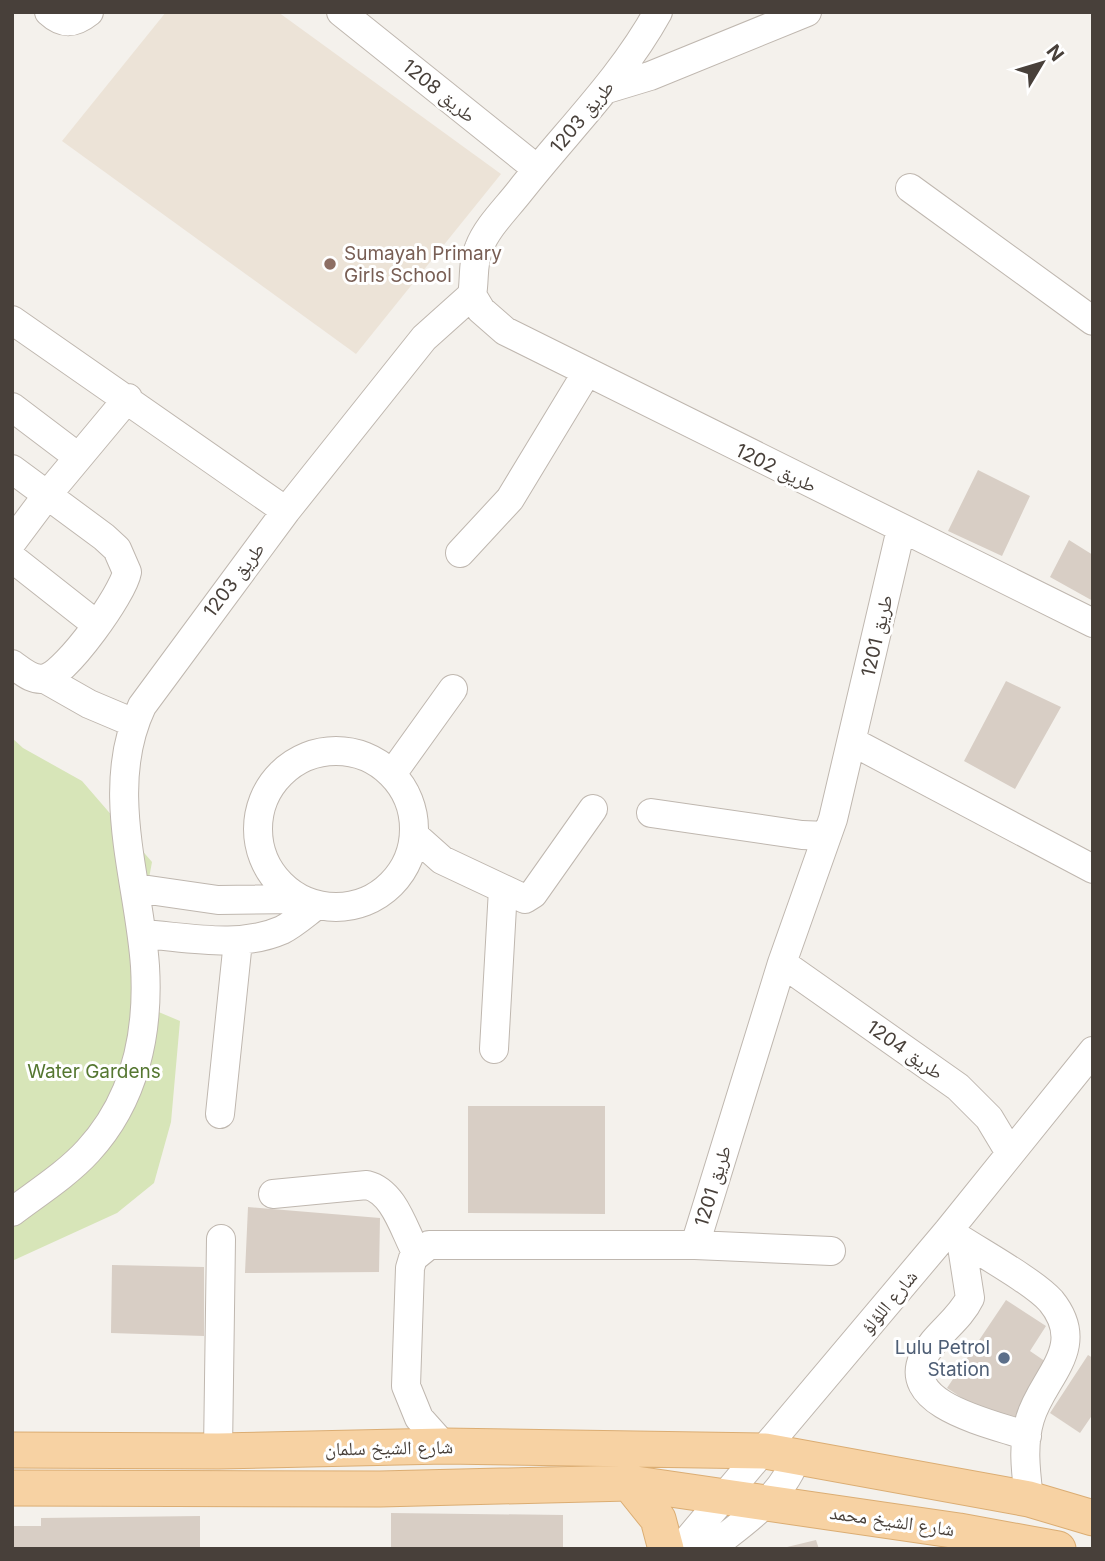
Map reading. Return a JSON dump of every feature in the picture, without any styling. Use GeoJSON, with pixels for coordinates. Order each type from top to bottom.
{"type":"FeatureCollection","features":[{"type":"Feature","properties":{"kind":"main road","name":"شارع الشيخ سلمان"},"geometry":{"type":"LineString","coordinates":[[12,1450],[218,1451],[444,1446],[781,1453]]}},
{"type":"Feature","properties":{"kind":"main road"},"geometry":{"type":"LineString","coordinates":[[781,1453],[1029,1499],[1093,1518]]}},
{"type":"Feature","properties":{"kind":"main road","name":"شارع الشيخ سلمان"},"geometry":{"type":"LineString","coordinates":[[12,1488],[380,1489],[629,1483],[726,1497]]}},
{"type":"Feature","properties":{"kind":"main road"},"geometry":{"type":"LineString","coordinates":[[629,1483],[658,1519],[666,1549]]}},
{"type":"Feature","properties":{"kind":"main road","name":"شارع الشيخ محمد"},"geometry":{"type":"LineString","coordinates":[[726,1497],[959,1531],[1058,1549]]}},
{"type":"Feature","properties":{"kind":"street"},"geometry":{"type":"LineString","coordinates":[[49,12],[58,21],[74,22],[89,12]]}},
{"type":"Feature","properties":{"kind":"street","name":"طريق 1208"},"geometry":{"type":"LineString","coordinates":[[341,12],[537,169]]}},
{"type":"Feature","properties":{"kind":"street","name":"طريق 1203"},"geometry":{"type":"LineString","coordinates":[[12,1212],[86,1153],[107,1129],[121,1104],[137,1060],[145,1023],[146,994],[142,934],[123,788],[124,764],[134,723],[152,690],[286,511],[424,338],[472,296],[479,248],[537,169],[607,89],[639,47],[658,12]]}},
{"type":"Feature","properties":{"kind":"street"},"geometry":{"type":"LineString","coordinates":[[607,89],[650,76],[807,12]]}},
{"type":"Feature","properties":{"kind":"street"},"geometry":{"type":"LineString","coordinates":[[910,188],[1093,321]]}},
{"type":"Feature","properties":{"kind":"street","name":"طريق 1202"},"geometry":{"type":"LineString","coordinates":[[472,296],[481,310],[505,331],[1093,623]]}},
{"type":"Feature","properties":{"kind":"street"},"geometry":{"type":"LineString","coordinates":[[12,320],[128,398],[286,511]]}},
{"type":"Feature","properties":{"kind":"street"},"geometry":{"type":"LineString","coordinates":[[460,553],[510,499],[587,372]]}},
{"type":"Feature","properties":{"kind":"street"},"geometry":{"type":"LineString","coordinates":[[12,542],[128,398]]}},
{"type":"Feature","properties":{"kind":"street"},"geometry":{"type":"LineString","coordinates":[[12,407],[78,457]]}},
{"type":"Feature","properties":{"kind":"street"},"geometry":{"type":"LineString","coordinates":[[12,468],[104,537],[123,560],[127,572],[125,585],[97,625],[61,668],[45,679]]}},
{"type":"Feature","properties":{"kind":"street","name":"طريق 1201"},"geometry":{"type":"LineString","coordinates":[[416,1254],[429,1245],[439,1244],[695,1245],[782,963],[827,836],[853,742],[901,529]]}},
{"type":"Feature","properties":{"kind":"street"},"geometry":{"type":"LineString","coordinates":[[12,558],[97,625]]}},
{"type":"Feature","properties":{"kind":"street"},"geometry":{"type":"LineString","coordinates":[[12,664],[34,678],[45,679],[89,704],[134,723]]}},
{"type":"Feature","properties":{"kind":"street"},"geometry":{"type":"LineString","coordinates":[[392,774],[453,689]]}},
{"type":"Feature","properties":{"kind":"street"},"geometry":{"type":"LineString","coordinates":[[853,742],[1093,869]]}},
{"type":"Feature","properties":{"kind":"street"},"geometry":{"type":"LineString","coordinates":[[135,888],[218,900],[308,902],[337,908],[356,905],[390,887],[402,872],[414,835],[410,803],[392,774],[359,754],[340,750],[302,757],[286,768],[273,782],[258,817],[260,846],[271,873],[308,902]]}},
{"type":"Feature","properties":{"kind":"street"},"geometry":{"type":"LineString","coordinates":[[414,835],[442,860],[520,898],[529,898],[593,809]]}},
{"type":"Feature","properties":{"kind":"street"},"geometry":{"type":"LineString","coordinates":[[651,813],[802,835],[827,836]]}},
{"type":"Feature","properties":{"kind":"street"},"geometry":{"type":"LineString","coordinates":[[494,1049],[503,889]]}},
{"type":"Feature","properties":{"kind":"street"},"geometry":{"type":"LineString","coordinates":[[142,934],[238,941],[284,929],[308,902]]}},
{"type":"Feature","properties":{"kind":"street"},"geometry":{"type":"LineString","coordinates":[[219,1114],[238,941]]}},
{"type":"Feature","properties":{"kind":"street","name":"طريق 1204"},"geometry":{"type":"LineString","coordinates":[[782,963],[958,1087],[989,1118],[1010,1153]]}},
{"type":"Feature","properties":{"kind":"street","name":"شارع اللؤلؤ"},"geometry":{"type":"LineString","coordinates":[[680,1549],[726,1497],[781,1453],[955,1235],[1010,1153],[1093,1051]]}},
{"type":"Feature","properties":{"kind":"street"},"geometry":{"type":"LineString","coordinates":[[274,1194],[367,1185],[377,1187],[387,1195],[416,1254],[409,1277],[406,1386],[419,1418],[444,1446]]}},
{"type":"Feature","properties":{"kind":"street"},"geometry":{"type":"LineString","coordinates":[[955,1235],[1034,1288],[1049,1300],[1060,1315],[1065,1334],[1064,1354],[1030,1417],[1025,1461],[1029,1499]]}},
{"type":"Feature","properties":{"kind":"street"},"geometry":{"type":"LineString","coordinates":[[955,1235],[970,1298],[965,1308],[923,1357],[918,1374],[921,1387],[936,1402],[1027,1436]]}},
{"type":"Feature","properties":{"kind":"street"},"geometry":{"type":"LineString","coordinates":[[218,1451],[221,1239]]}},
{"type":"Feature","properties":{"kind":"street"},"geometry":{"type":"LineString","coordinates":[[695,1245],[831,1251]]}},
{"type":"Feature","properties":{"kind":"street","name":"شارع اللؤلؤ"},"geometry":{"type":"LineString","coordinates":[[710,1549],[765,1503],[787,1479],[781,1453]]}},
{"type":"Feature","properties":{"kind":"shaded area","name":"Sumayah Primary Girls School"},"geometry":{"type":"Polygon","coordinates":[[[166,12],[278,12],[501,174],[356,354],[62,141],[166,12]]]}},
{"type":"Feature","properties":{"kind":"green space","name":"Water Gardens"},"geometry":{"type":"Polygon","coordinates":[[[12,738],[23,748],[82,781],[152,862],[142,916],[142,1005],[180,1021],[171,1122],[154,1183],[117,1213],[12,1261],[12,738]]]}},
{"type":"Feature","properties":{"kind":"building"},"geometry":{"type":"Polygon","coordinates":[[[978,470],[1030,496],[1002,556],[948,531],[978,470]]]}},
{"type":"Feature","properties":{"kind":"building"},"geometry":{"type":"Polygon","coordinates":[[[1069,540],[1093,555],[1093,601],[1050,577],[1069,540]]]}},
{"type":"Feature","properties":{"kind":"building"},"geometry":{"type":"Polygon","coordinates":[[[1006,681],[1061,707],[1015,789],[964,761],[1006,681]]]}},
{"type":"Feature","properties":{"kind":"building"},"geometry":{"type":"Polygon","coordinates":[[[468,1106],[605,1106],[605,1214],[468,1213],[468,1106]]]}},
{"type":"Feature","properties":{"kind":"building"},"geometry":{"type":"Polygon","coordinates":[[[248,1207],[380,1218],[379,1272],[245,1273],[248,1207]]]}},
{"type":"Feature","properties":{"kind":"building"},"geometry":{"type":"Polygon","coordinates":[[[112,1265],[204,1267],[204,1336],[111,1333],[112,1265]]]}},
{"type":"Feature","properties":{"kind":"building","name":"Lulu Petrol Station"},"geometry":{"type":"Polygon","coordinates":[[[1006,1300],[1046,1326],[1030,1351],[1052,1366],[1010,1430],[947,1388],[1006,1300]]]}},
{"type":"Feature","properties":{"kind":"building"},"geometry":{"type":"Polygon","coordinates":[[[1088,1355],[1093,1358],[1093,1414],[1080,1433],[1050,1413],[1088,1355]]]}},
{"type":"Feature","properties":{"kind":"building"},"geometry":{"type":"Polygon","coordinates":[[[391,1513],[563,1515],[563,1549],[391,1549],[391,1513]]]}},
{"type":"Feature","properties":{"kind":"building"},"geometry":{"type":"Polygon","coordinates":[[[200,1516],[200,1549],[12,1549],[12,1526],[41,1526],[41,1518],[200,1516]]]}},
{"type":"Feature","properties":{"kind":"building"},"geometry":{"type":"Polygon","coordinates":[[[816,1540],[819,1549],[783,1549],[783,1548],[816,1540]]]}},
{"type":"Feature","properties":{"kind":"place","name":"Sumayah Primary Girls School"},"geometry":{"type":"Point","coordinates":[330,264]}},
{"type":"Feature","properties":{"kind":"place","name":"Lulu Petrol Station"},"geometry":{"type":"Point","coordinates":[1004,1358]}}]}
